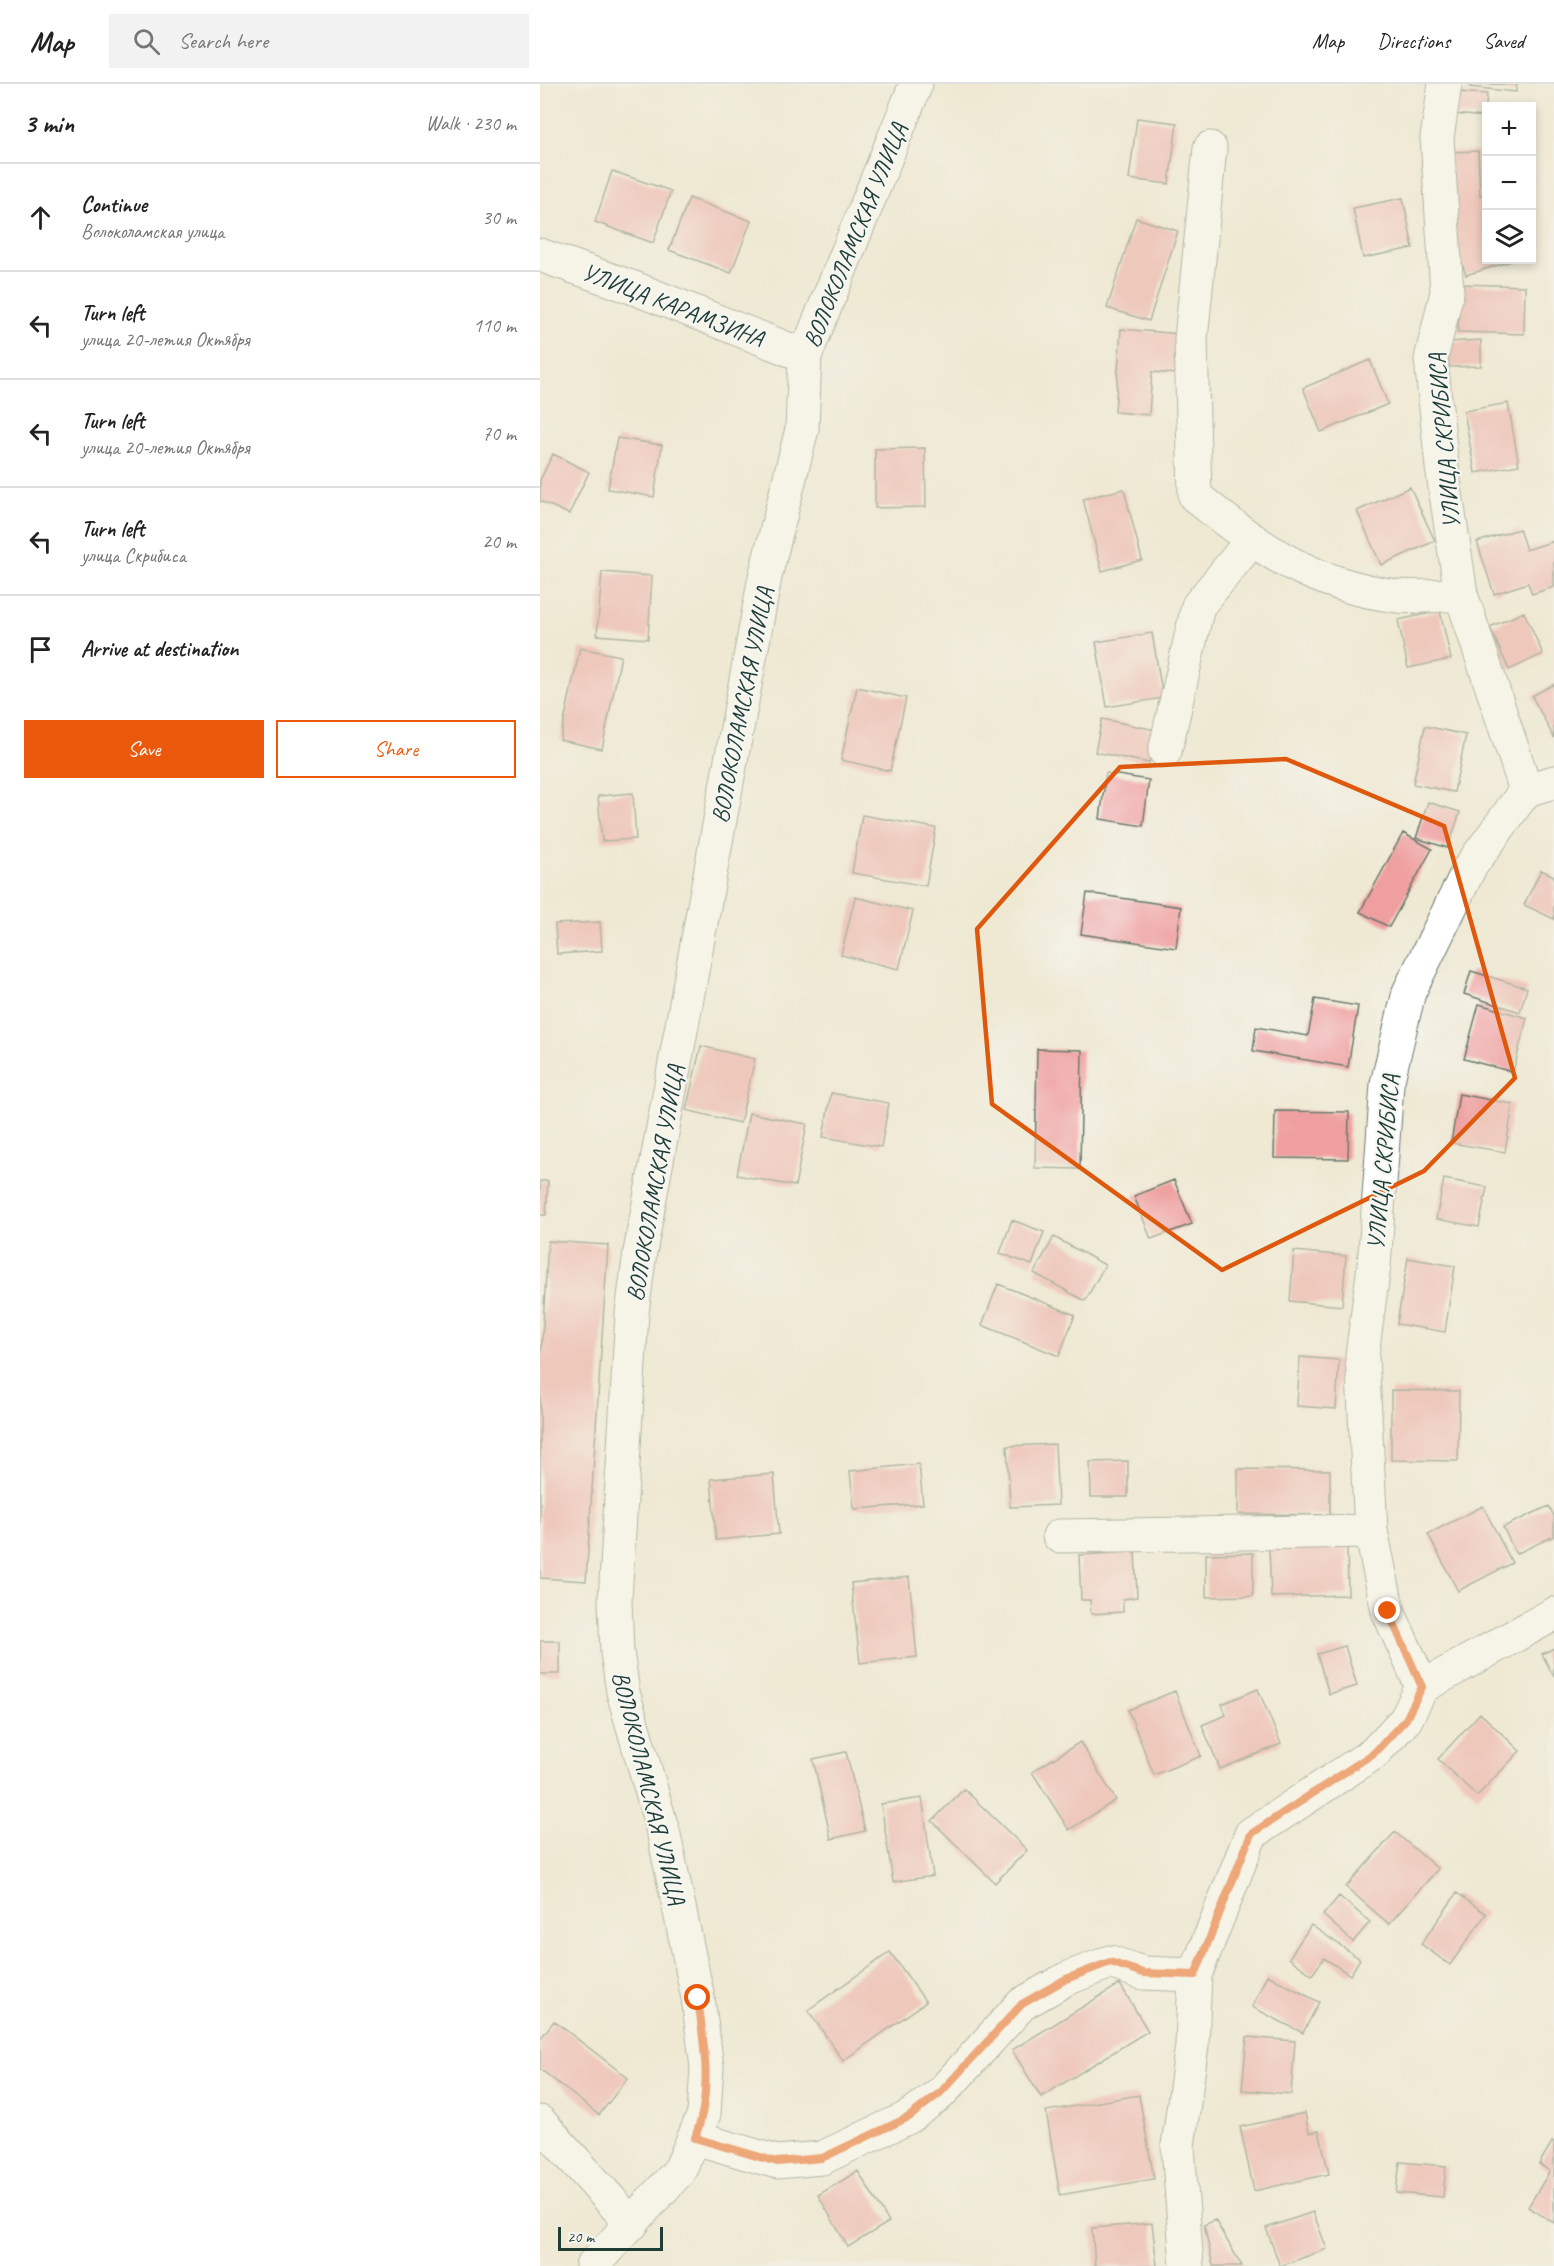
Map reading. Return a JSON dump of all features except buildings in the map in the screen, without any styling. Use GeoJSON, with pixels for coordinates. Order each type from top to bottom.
{"type":"FeatureCollection","features":[{"type":"Feature","properties":{"kind":"street","name":"ВОЛОКОЛАМСКАЯ УЛИЦА"},"geometry":{"type":"LineString","coordinates":[[592,2266],[680,2170],[704,2114],[707,2067],[698,1998],[663,1835],[623,1692],[617,1652],[615,1600],[632,1313],[640,1252],[765,578],[802,429],[805,356],[916,84]]}},
{"type":"Feature","properties":{"kind":"street","name":"УЛИЦА СКРИБИСА"},"geometry":{"type":"LineString","coordinates":[[1422,1687],[1388,1611],[1371,1531],[1362,1355],[1374,1266],[1387,1084],[1410,992],[1470,867],[1540,786],[1461,594],[1442,467],[1431,359],[1447,292],[1437,138],[1445,84]]}},
{"type":"Feature","properties":{"kind":"street"},"geometry":{"type":"LineString","coordinates":[[1210,148],[1191,339],[1195,496],[1251,541],[1315,576],[1398,596],[1461,594]]}},
{"type":"Feature","properties":{"kind":"street","name":"УЛИЦА КАРАМЗИНА"},"geometry":{"type":"LineString","coordinates":[[540,255],[634,288],[805,356]]}},
{"type":"Feature","properties":{"kind":"street"},"geometry":{"type":"LineString","coordinates":[[1165,751],[1198,606],[1251,541]]}},
{"type":"Feature","properties":{"kind":"street"},"geometry":{"type":"LineString","coordinates":[[1059,1536],[1371,1531]]}},
{"type":"Feature","properties":{"kind":"street"},"geometry":{"type":"LineString","coordinates":[[1187,2266],[1178,2146],[1192,2045],[1195,1975],[1251,1834],[1374,1753],[1406,1719],[1422,1687],[1554,1614]]}},
{"type":"Feature","properties":{"kind":"street"},"geometry":{"type":"LineString","coordinates":[[695,2138],[777,2162],[822,2158],[909,2117],[941,2092],[1022,2004],[1066,1979],[1110,1962],[1143,1973],[1195,1975]]}},
{"type":"Feature","properties":{"kind":"street"},"geometry":{"type":"LineString","coordinates":[[540,2122],[632,2224]]}},
{"type":"Feature","properties":{"kind":"highlighted area"},"geometry":{"type":"Polygon","coordinates":[[[1286,759],[1444,826],[1515,1078],[1424,1171],[1222,1270],[992,1104],[977,929],[1120,767],[1286,759]]]}},
{"type":"Feature","properties":{"kind":"route"},"geometry":{"type":"LineString","coordinates":[[698,1998],[707,2067],[704,2114],[695,2138],[777,2162],[822,2158],[909,2117],[941,2092],[1022,2004],[1066,1979],[1110,1962],[1143,1973],[1195,1975],[1251,1834],[1374,1753],[1406,1719],[1422,1687],[1388,1611]]}}]}
